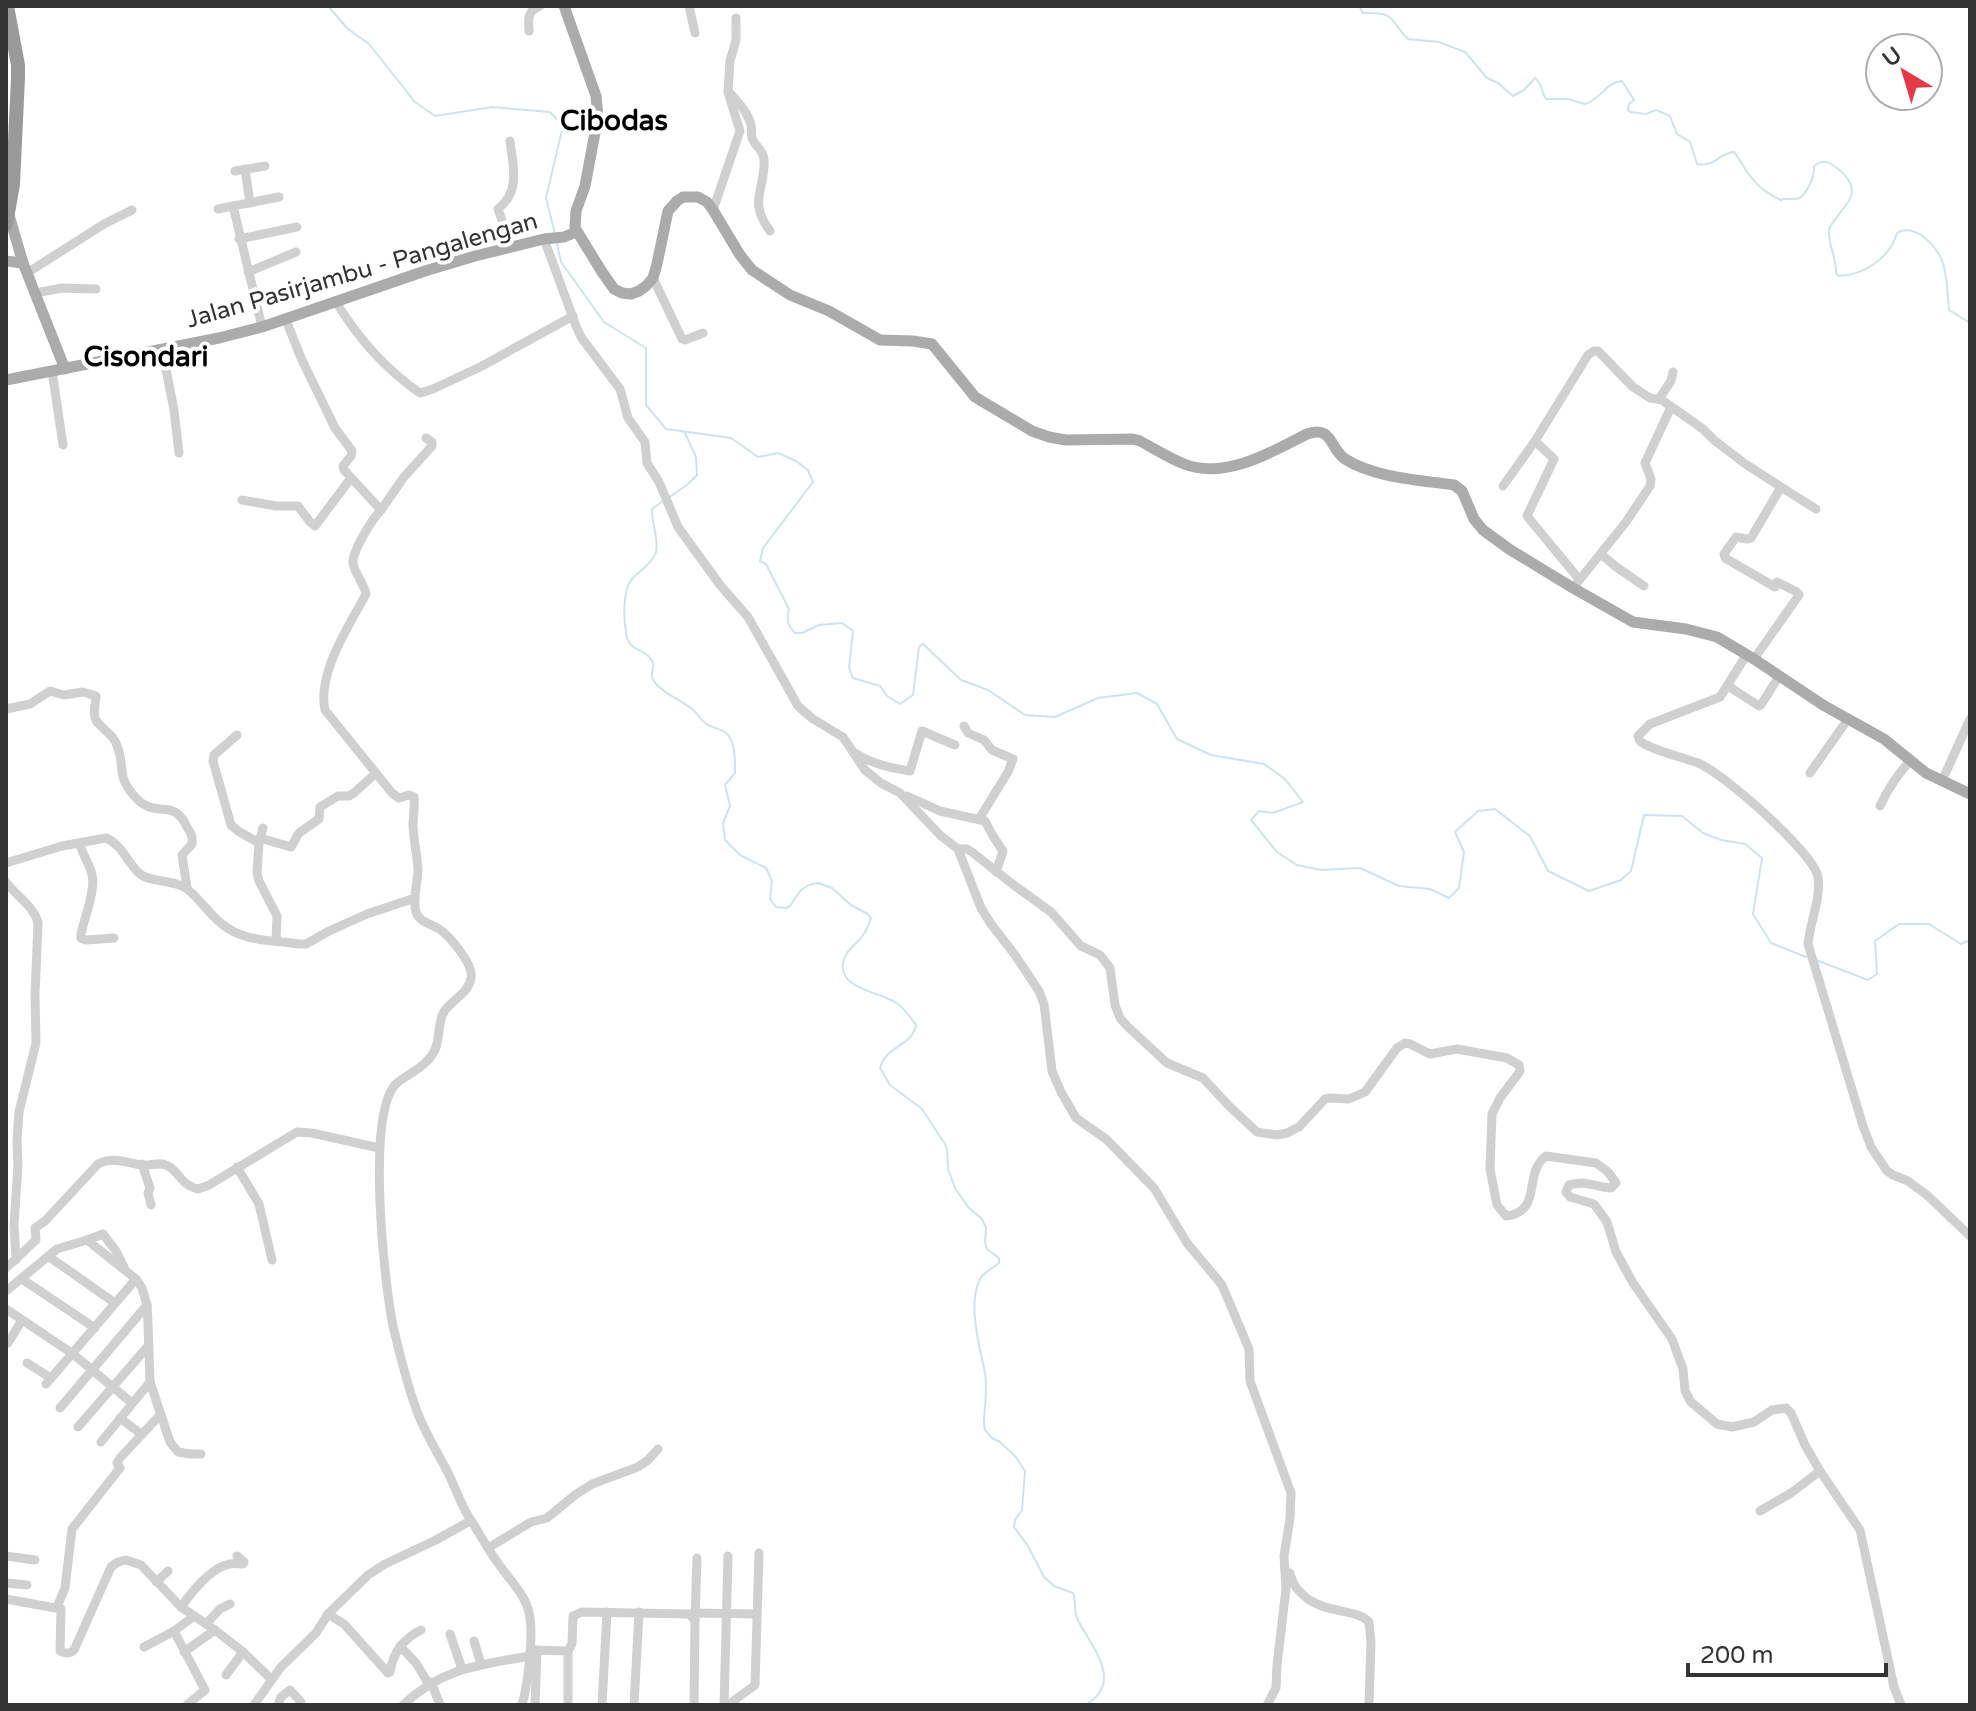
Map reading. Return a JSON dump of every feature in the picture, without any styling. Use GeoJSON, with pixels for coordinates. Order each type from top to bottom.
{"type":"FeatureCollection","features":[{"type":"Feature","properties":{"kind":"highway"},"geometry":{"type":"LineString","coordinates":[[7,6],[18,65],[7,220]]}},
{"type":"Feature","properties":{"kind":"main road","name":"Jalan Pasirjambu - Pangalengan"},"geometry":{"type":"LineString","coordinates":[[564,6],[596,96],[598,117],[585,186],[576,211],[576,232],[614,289],[631,294],[653,278]]}},
{"type":"Feature","properties":{"kind":"main road"},"geometry":{"type":"LineString","coordinates":[[653,278],[666,218],[672,206],[690,196],[698,197],[707,202],[740,255],[760,276],[790,295],[829,311],[880,340],[932,344],[975,397],[1032,431],[1066,440],[1133,439],[1184,464],[1204,468],[1245,463],[1307,434],[1319,432],[1330,438],[1345,459],[1366,468],[1392,476],[1454,485],[1465,496],[1474,519],[1483,530],[1509,549],[1576,584],[1633,622],[1710,634],[1750,656],[1823,705],[1884,739],[1926,773],[1970,794]]}},
{"type":"Feature","properties":{"kind":"main road"},"geometry":{"type":"LineString","coordinates":[[7,220],[65,369]]}},
{"type":"Feature","properties":{"kind":"main road","name":"Jalan Pasirjambu - Pangalengan"},"geometry":{"type":"LineString","coordinates":[[6,380],[262,327],[425,271],[576,232]]}},
{"type":"Feature","properties":{"kind":"main road"},"geometry":{"type":"LineString","coordinates":[[6,261],[25,268]]}},
{"type":"Feature","properties":{"kind":"street"},"geometry":{"type":"LineString","coordinates":[[529,31],[530,12],[540,6]]}},
{"type":"Feature","properties":{"kind":"street"},"geometry":{"type":"LineString","coordinates":[[689,6],[695,33]]}},
{"type":"Feature","properties":{"kind":"street"},"geometry":{"type":"LineString","coordinates":[[713,210],[740,131],[728,92],[736,18]]}},
{"type":"Feature","properties":{"kind":"street"},"geometry":{"type":"LineString","coordinates":[[728,92],[744,110],[753,140],[763,155],[758,201],[761,217],[770,231]]}},
{"type":"Feature","properties":{"kind":"street"},"geometry":{"type":"LineString","coordinates":[[509,248],[498,209],[509,199],[515,180],[510,141]]}},
{"type":"Feature","properties":{"kind":"street"},"geometry":{"type":"LineString","coordinates":[[250,203],[240,170],[265,166]]}},
{"type":"Feature","properties":{"kind":"street"},"geometry":{"type":"LineString","coordinates":[[218,209],[279,197]]}},
{"type":"Feature","properties":{"kind":"street"},"geometry":{"type":"LineString","coordinates":[[233,206],[262,327]]}},
{"type":"Feature","properties":{"kind":"street"},"geometry":{"type":"LineString","coordinates":[[25,268],[132,210]]}},
{"type":"Feature","properties":{"kind":"street"},"geometry":{"type":"LineString","coordinates":[[239,239],[297,227]]}},
{"type":"Feature","properties":{"kind":"street"},"geometry":{"type":"LineString","coordinates":[[546,239],[565,320],[610,373],[621,392],[630,422],[645,442],[647,463],[659,482],[678,527],[720,585],[748,617],[798,706],[843,737],[871,775],[900,793],[940,811],[979,819],[988,824],[1003,851],[996,872]]}},
{"type":"Feature","properties":{"kind":"street"},"geometry":{"type":"LineString","coordinates":[[248,272],[296,252]]}},
{"type":"Feature","properties":{"kind":"street"},"geometry":{"type":"LineString","coordinates":[[653,278],[682,339],[703,333]]}},
{"type":"Feature","properties":{"kind":"street"},"geometry":{"type":"LineString","coordinates":[[35,293],[62,288],[96,289]]}},
{"type":"Feature","properties":{"kind":"street"},"geometry":{"type":"LineString","coordinates":[[336,302],[348,323],[372,352],[420,393],[482,366],[565,320]]}},
{"type":"Feature","properties":{"kind":"street"},"geometry":{"type":"LineString","coordinates":[[286,320],[335,428],[352,451],[343,468],[381,510]]}},
{"type":"Feature","properties":{"kind":"street"},"geometry":{"type":"LineString","coordinates":[[162,349],[179,453]]}},
{"type":"Feature","properties":{"kind":"street"},"geometry":{"type":"LineString","coordinates":[[1503,486],[1588,355],[1598,351],[1633,387],[1650,398],[1659,399],[1703,429],[1744,463],[1816,509]]}},
{"type":"Feature","properties":{"kind":"street"},"geometry":{"type":"LineString","coordinates":[[52,371],[63,445]]}},
{"type":"Feature","properties":{"kind":"street"},"geometry":{"type":"LineString","coordinates":[[1659,399],[1673,372]]}},
{"type":"Feature","properties":{"kind":"street"},"geometry":{"type":"LineString","coordinates":[[1535,441],[1554,459],[1527,516],[1576,584],[1626,522],[1650,486],[1651,479],[1645,463],[1671,407]]}},
{"type":"Feature","properties":{"kind":"street"},"geometry":{"type":"LineString","coordinates":[[426,438],[432,446],[373,518],[355,554],[354,566],[366,594],[337,650],[325,681],[323,699],[325,710],[333,721],[396,797],[413,795],[418,870],[416,912],[454,943],[471,968],[471,978],[460,997],[442,1015],[436,1050],[416,1072],[392,1088],[379,1148],[380,1207],[388,1296],[408,1386],[418,1414],[470,1521],[528,1609],[535,1705]]}},
{"type":"Feature","properties":{"kind":"street"},"geometry":{"type":"LineString","coordinates":[[242,500],[298,506],[315,526],[351,478]]}},
{"type":"Feature","properties":{"kind":"street"},"geometry":{"type":"LineString","coordinates":[[1781,487],[1751,538],[1736,537],[1724,555],[1775,587],[1777,582],[1799,595],[1720,697],[1650,724],[1638,736],[1639,740],[1654,749],[1706,766],[1755,804],[1815,868],[1818,877],[1808,941],[1871,1147],[1887,1171],[1928,1196],[1970,1236]]}},
{"type":"Feature","properties":{"kind":"street"},"geometry":{"type":"LineString","coordinates":[[1601,554],[1644,586]]}},
{"type":"Feature","properties":{"kind":"street"},"geometry":{"type":"LineString","coordinates":[[1728,686],[1759,706],[1779,676]]}},
{"type":"Feature","properties":{"kind":"street"},"geometry":{"type":"LineString","coordinates":[[6,709],[30,704],[50,691],[64,695],[83,692],[96,696],[94,717],[115,741],[127,788],[147,808],[179,813],[193,838],[191,846],[182,855],[187,888]]}},
{"type":"Feature","properties":{"kind":"street"},"geometry":{"type":"LineString","coordinates":[[1810,773],[1848,719]]}},
{"type":"Feature","properties":{"kind":"street"},"geometry":{"type":"LineString","coordinates":[[1942,781],[1970,719]]}},
{"type":"Feature","properties":{"kind":"street"},"geometry":{"type":"LineString","coordinates":[[964,726],[968,733],[984,740],[992,750],[1013,759],[979,819]]}},
{"type":"Feature","properties":{"kind":"street"},"geometry":{"type":"LineString","coordinates":[[852,751],[869,762],[910,771],[922,731],[955,745]]}},
{"type":"Feature","properties":{"kind":"street"},"geometry":{"type":"LineString","coordinates":[[237,735],[214,755],[213,761],[231,825],[238,831],[291,847],[299,833],[319,819],[320,807],[338,796],[349,796],[376,773]]}},
{"type":"Feature","properties":{"kind":"street"},"geometry":{"type":"LineString","coordinates":[[1880,806],[1893,781],[1910,761]]}},
{"type":"Feature","properties":{"kind":"street"},"geometry":{"type":"LineString","coordinates":[[900,793],[941,836],[958,849],[981,908],[1039,991],[1044,1004],[1050,1063],[1061,1092],[1076,1118],[1106,1139],[1154,1188],[1187,1243],[1222,1285],[1249,1349],[1250,1381],[1291,1493],[1277,1684],[1267,1705]]}},
{"type":"Feature","properties":{"kind":"street"},"geometry":{"type":"LineString","coordinates":[[261,836],[257,873],[277,916],[276,940]]}},
{"type":"Feature","properties":{"kind":"street"},"geometry":{"type":"LineString","coordinates":[[6,863],[62,846],[106,838],[117,845],[139,874],[187,888],[225,927],[246,937],[306,944],[367,914],[415,898]]}},
{"type":"Feature","properties":{"kind":"street"},"geometry":{"type":"LineString","coordinates":[[80,844],[93,875],[81,938],[114,938]]}},
{"type":"Feature","properties":{"kind":"street"},"geometry":{"type":"LineString","coordinates":[[958,849],[972,852],[1051,912],[1076,941],[1100,955],[1112,972],[1117,1013],[1127,1026],[1167,1063],[1203,1078],[1257,1132],[1287,1133],[1299,1127],[1325,1099],[1357,1097],[1372,1085],[1397,1048],[1405,1043],[1430,1054],[1457,1049],[1507,1058],[1519,1065],[1520,1071],[1492,1114],[1490,1169],[1498,1207],[1506,1216],[1518,1214],[1527,1207],[1536,1168],[1542,1158],[1552,1156],[1596,1163],[1613,1178],[1616,1183],[1609,1188],[1578,1183],[1569,1185],[1566,1192],[1570,1197],[1596,1205],[1607,1222],[1613,1245],[1633,1283],[1672,1339],[1683,1369],[1687,1396],[1717,1424],[1732,1427],[1754,1422],[1772,1410],[1788,1409],[1820,1471],[1860,1530],[1894,1687],[1901,1705]]}},
{"type":"Feature","properties":{"kind":"street"},"geometry":{"type":"LineString","coordinates":[[6,882],[37,916],[38,923],[36,1043],[19,1112],[17,1141],[18,1176],[14,1212],[16,1260]]}},
{"type":"Feature","properties":{"kind":"street"},"geometry":{"type":"LineString","coordinates":[[6,1268],[36,1240],[35,1228],[98,1164],[109,1160],[167,1165],[183,1183],[198,1189],[301,1131],[379,1148]]}},
{"type":"Feature","properties":{"kind":"street"},"geometry":{"type":"LineString","coordinates":[[142,1164],[150,1188],[151,1205]]}},
{"type":"Feature","properties":{"kind":"street"},"geometry":{"type":"LineString","coordinates":[[237,1167],[259,1204],[272,1260]]}},
{"type":"Feature","properties":{"kind":"street"},"geometry":{"type":"LineString","coordinates":[[6,1291],[57,1249],[103,1234],[126,1271]]}},
{"type":"Feature","properties":{"kind":"street"},"geometry":{"type":"LineString","coordinates":[[87,1240],[136,1279],[142,1288],[147,1305],[150,1382],[160,1415],[178,1452],[201,1454]]}},
{"type":"Feature","properties":{"kind":"street"},"geometry":{"type":"LineString","coordinates":[[48,1256],[115,1303]]}},
{"type":"Feature","properties":{"kind":"street"},"geometry":{"type":"LineString","coordinates":[[22,1279],[95,1328]]}},
{"type":"Feature","properties":{"kind":"street"},"geometry":{"type":"LineString","coordinates":[[27,1363],[49,1381],[136,1279]]}},
{"type":"Feature","properties":{"kind":"street"},"geometry":{"type":"LineString","coordinates":[[60,1408],[147,1305]]}},
{"type":"Feature","properties":{"kind":"street"},"geometry":{"type":"LineString","coordinates":[[6,1309],[73,1354],[132,1403]]}},
{"type":"Feature","properties":{"kind":"street"},"geometry":{"type":"LineString","coordinates":[[8,1343],[22,1320]]}},
{"type":"Feature","properties":{"kind":"street"},"geometry":{"type":"LineString","coordinates":[[78,1427],[149,1344]]}},
{"type":"Feature","properties":{"kind":"street"},"geometry":{"type":"LineString","coordinates":[[101,1442],[150,1382]]}},
{"type":"Feature","properties":{"kind":"street"},"geometry":{"type":"LineString","coordinates":[[57,1607],[65,1588],[72,1529],[120,1468],[117,1463],[160,1415]]}},
{"type":"Feature","properties":{"kind":"street"},"geometry":{"type":"LineString","coordinates":[[120,1418],[141,1434]]}},
{"type":"Feature","properties":{"kind":"street"},"geometry":{"type":"LineString","coordinates":[[488,1548],[531,1522],[547,1518],[592,1484],[638,1467],[658,1449]]}},
{"type":"Feature","properties":{"kind":"street"},"geometry":{"type":"LineString","coordinates":[[1760,1511],[1820,1471]]}},
{"type":"Feature","properties":{"kind":"street"},"geometry":{"type":"LineString","coordinates":[[255,1704],[271,1679],[316,1633],[328,1614],[368,1575],[470,1521]]}},
{"type":"Feature","properties":{"kind":"street"},"geometry":{"type":"LineString","coordinates":[[1285,1550],[1297,1591],[1326,1609],[1362,1616],[1369,1622],[1369,1705]]}},
{"type":"Feature","properties":{"kind":"street"},"geometry":{"type":"LineString","coordinates":[[726,1705],[755,1685],[759,1553]]}},
{"type":"Feature","properties":{"kind":"street"},"geometry":{"type":"LineString","coordinates":[[6,1556],[35,1560]]}},
{"type":"Feature","properties":{"kind":"street"},"geometry":{"type":"LineString","coordinates":[[181,1607],[204,1579],[227,1565],[243,1564],[237,1556]]}},
{"type":"Feature","properties":{"kind":"street"},"geometry":{"type":"LineString","coordinates":[[726,1705],[728,1556]]}},
{"type":"Feature","properties":{"kind":"street"},"geometry":{"type":"LineString","coordinates":[[694,1705],[697,1558]]}},
{"type":"Feature","properties":{"kind":"street"},"geometry":{"type":"LineString","coordinates":[[6,1599],[57,1607],[62,1612],[60,1651],[66,1654],[72,1652],[113,1564],[126,1560],[133,1562],[141,1565],[181,1607],[243,1652],[271,1679]]}},
{"type":"Feature","properties":{"kind":"street"},"geometry":{"type":"LineString","coordinates":[[156,1582],[168,1571]]}},
{"type":"Feature","properties":{"kind":"street"},"geometry":{"type":"LineString","coordinates":[[6,1583],[27,1585]]}},
{"type":"Feature","properties":{"kind":"street"},"geometry":{"type":"LineString","coordinates":[[184,1652],[210,1627],[220,1609],[230,1604]]}},
{"type":"Feature","properties":{"kind":"street"},"geometry":{"type":"LineString","coordinates":[[568,1705],[568,1651],[572,1644],[573,1616],[582,1612],[684,1613],[695,1616],[757,1614]]}},
{"type":"Feature","properties":{"kind":"street"},"geometry":{"type":"LineString","coordinates":[[602,1705],[607,1612]]}},
{"type":"Feature","properties":{"kind":"street"},"geometry":{"type":"LineString","coordinates":[[634,1705],[639,1612]]}},
{"type":"Feature","properties":{"kind":"street"},"geometry":{"type":"LineString","coordinates":[[328,1614],[344,1624],[388,1673],[400,1646],[421,1630]]}},
{"type":"Feature","properties":{"kind":"street"},"geometry":{"type":"LineString","coordinates":[[144,1647],[193,1617]]}},
{"type":"Feature","properties":{"kind":"street"},"geometry":{"type":"LineString","coordinates":[[174,1631],[205,1690],[187,1705]]}},
{"type":"Feature","properties":{"kind":"street"},"geometry":{"type":"LineString","coordinates":[[450,1634],[462,1669]]}},
{"type":"Feature","properties":{"kind":"street"},"geometry":{"type":"LineString","coordinates":[[474,1641],[481,1664]]}},
{"type":"Feature","properties":{"kind":"street"},"geometry":{"type":"LineString","coordinates":[[400,1646],[430,1683],[440,1705]]}},
{"type":"Feature","properties":{"kind":"street"},"geometry":{"type":"LineString","coordinates":[[403,1705],[430,1683],[462,1669],[532,1652],[568,1651]]}},
{"type":"Feature","properties":{"kind":"street"},"geometry":{"type":"LineString","coordinates":[[226,1675],[243,1652]]}},
{"type":"Feature","properties":{"kind":"street"},"geometry":{"type":"LineString","coordinates":[[522,1705],[532,1652]]}},
{"type":"Feature","properties":{"kind":"street"},"geometry":{"type":"LineString","coordinates":[[278,1705],[281,1697],[290,1690],[301,1702]]}},
{"type":"Feature","properties":{"kind":"waterway"},"geometry":{"type":"LineString","coordinates":[[328,6],[348,29],[369,44],[415,102],[435,116],[492,107],[550,112],[563,126],[546,198],[555,234]]}},
{"type":"Feature","properties":{"kind":"waterway"},"geometry":{"type":"LineString","coordinates":[[1359,6],[1363,13],[1391,18],[1408,39],[1439,42],[1465,52],[1487,78],[1513,96],[1535,78],[1546,99],[1568,99],[1585,104],[1612,84],[1622,81],[1634,100],[1628,110],[1646,114],[1656,110],[1670,116],[1677,134],[1690,142],[1697,164],[1709,164],[1734,152],[1757,184],[1781,200],[1802,197],[1811,181],[1814,166],[1823,162],[1831,164],[1846,177],[1852,192],[1829,229],[1836,274],[1848,275],[1866,269],[1882,257],[1897,233],[1906,230],[1915,232],[1930,243],[1941,259],[1949,310],[1970,323]]}},
{"type":"Feature","properties":{"kind":"waterway"},"geometry":{"type":"LineString","coordinates":[[557,244],[561,262],[604,322],[646,348],[646,405],[666,429],[731,438],[758,457],[778,453],[808,470],[813,482],[763,548],[760,561],[766,564],[789,609],[788,622],[795,633],[819,625],[842,623],[853,631],[849,668],[853,678],[880,686],[887,696],[900,704],[913,695],[919,647],[923,644],[961,680],[988,690],[1025,715],[1055,717],[1098,698],[1137,693],[1157,704],[1177,739],[1211,755],[1264,764],[1285,779],[1303,802],[1273,813],[1259,811],[1251,820],[1277,852],[1297,865],[1321,870],[1360,868],[1399,886],[1430,889],[1449,898],[1459,888],[1464,852],[1455,832],[1478,811],[1495,809],[1530,836],[1548,871],[1589,891],[1621,880],[1631,871],[1644,815],[1682,816],[1703,833],[1745,844],[1762,858],[1753,914],[1771,943],[1806,957]]}},
{"type":"Feature","properties":{"kind":"waterway"},"geometry":{"type":"LineString","coordinates":[[668,498],[697,475],[696,457],[685,433]]}},
{"type":"Feature","properties":{"kind":"waterway"},"geometry":{"type":"LineString","coordinates":[[663,501],[652,509],[656,552],[632,579],[625,598],[628,639],[652,662],[652,677],[657,685],[692,709],[705,723],[725,732],[730,738],[735,773],[725,785],[730,806],[723,823],[725,840],[740,855],[766,868],[772,881],[770,899],[776,907],[790,906],[801,890],[818,883],[832,888],[871,918],[861,938],[845,955],[843,969],[852,983],[898,1004],[916,1025],[910,1038],[888,1055],[880,1068],[890,1085],[922,1109],[945,1144],[948,1169],[955,1188],[968,1207],[982,1219],[986,1228],[987,1249],[999,1258],[999,1263],[980,1279],[975,1301],[976,1326],[986,1379],[985,1430],[1016,1457],[1025,1471],[1022,1510],[1014,1527],[1044,1577],[1054,1586],[1073,1593],[1077,1618],[1101,1663],[1103,1686],[1097,1696],[1085,1705]]}},
{"type":"Feature","properties":{"kind":"waterway"},"geometry":{"type":"LineString","coordinates":[[1816,960],[1868,980],[1877,974],[1875,941],[1899,924],[1929,924],[1961,944],[1970,940]]}},
{"type":"Feature","properties":{"kind":"district","name":"Cibodas"},"geometry":{"type":"Point","coordinates":[614,120]}},
{"type":"Feature","properties":{"kind":"district","name":"Cisondari"},"geometry":{"type":"Point","coordinates":[146,356]}}]}
